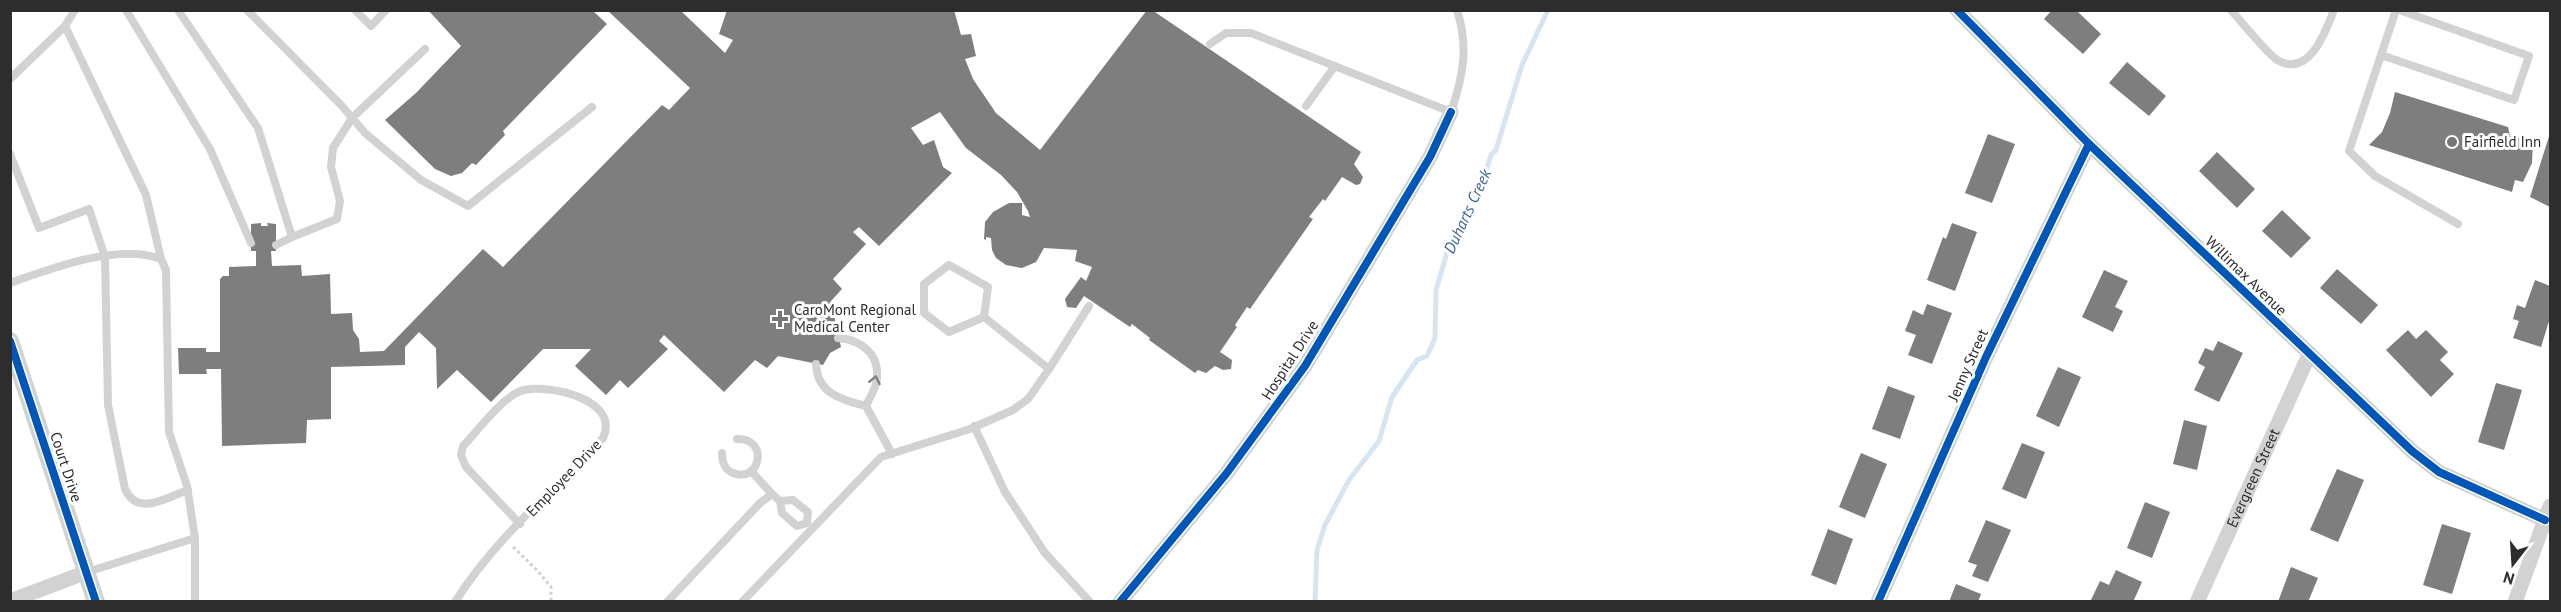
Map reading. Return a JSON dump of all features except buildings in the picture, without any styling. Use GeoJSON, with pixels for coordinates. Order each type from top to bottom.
{"type":"FeatureCollection","features":[{"type":"Feature","properties":{"kind":"street","name":"Willimax Avenue"},"geometry":{"type":"LineString","coordinates":[[1957,10],[2089,144],[2412,451],[2439,472],[2548,513]]}},
{"type":"Feature","properties":{"kind":"street","name":"Hospital Drive"},"geometry":{"type":"LineString","coordinates":[[1120,602],[1226,474],[1305,366],[1430,157],[1451,112]]}},
{"type":"Feature","properties":{"kind":"street","name":"Jenny Street"},"geometry":{"type":"LineString","coordinates":[[1878,602],[1986,357],[2089,144]]}},
{"type":"Feature","properties":{"kind":"street","name":"Court Drive"},"geometry":{"type":"LineString","coordinates":[[10,341],[21,383],[96,602]]}},
{"type":"Feature","properties":{"kind":"street","name":"Evergreen Street"},"geometry":{"type":"LineString","coordinates":[[2197,602],[2309,355]]}},
{"type":"Feature","properties":{"kind":"street"},"geometry":{"type":"LineString","coordinates":[[2515,602],[2548,513]]}},
{"type":"Feature","properties":{"kind":"street"},"geometry":{"type":"LineString","coordinates":[[10,602],[87,572]]}},
{"type":"Feature","properties":{"kind":"lane"},"geometry":{"type":"LineString","coordinates":[[10,79],[65,26],[75,10]]}},
{"type":"Feature","properties":{"kind":"lane"},"geometry":{"type":"LineString","coordinates":[[126,10],[210,149],[251,243]]}},
{"type":"Feature","properties":{"kind":"lane"},"geometry":{"type":"LineString","coordinates":[[178,10],[258,128],[292,237]]}},
{"type":"Feature","properties":{"kind":"lane"},"geometry":{"type":"LineString","coordinates":[[247,10],[364,133],[421,180],[468,206],[592,107]]}},
{"type":"Feature","properties":{"kind":"lane"},"geometry":{"type":"LineString","coordinates":[[355,10],[371,26],[386,10]]}},
{"type":"Feature","properties":{"kind":"lane"},"geometry":{"type":"LineString","coordinates":[[1210,44],[1226,33],[1251,33],[1451,112],[1463,78],[1465,59],[1463,35],[1457,10]]}},
{"type":"Feature","properties":{"kind":"lane"},"geometry":{"type":"LineString","coordinates":[[2231,10],[2279,61],[2294,64],[2308,57],[2321,41],[2334,10]]}},
{"type":"Feature","properties":{"kind":"lane"},"geometry":{"type":"LineString","coordinates":[[2381,55],[2514,100],[2529,56],[2397,10],[2381,55],[2349,151],[2375,176],[2458,224]]}},
{"type":"Feature","properties":{"kind":"lane"},"geometry":{"type":"LineString","coordinates":[[65,26],[146,195],[161,259],[166,270],[170,432],[188,490],[195,538],[195,602]]}},
{"type":"Feature","properties":{"kind":"lane"},"geometry":{"type":"LineString","coordinates":[[276,245],[337,219],[340,201],[331,167],[333,147],[352,118],[425,50]]}},
{"type":"Feature","properties":{"kind":"lane"},"geometry":{"type":"LineString","coordinates":[[1306,106],[1335,66]]}},
{"type":"Feature","properties":{"kind":"lane"},"geometry":{"type":"LineString","coordinates":[[10,154],[39,228],[89,209],[105,257],[108,405],[125,489],[129,498],[137,504],[145,505],[188,490]]}},
{"type":"Feature","properties":{"kind":"lane"},"geometry":{"type":"LineString","coordinates":[[10,283],[85,259],[149,254],[161,259]]}},
{"type":"Feature","properties":{"kind":"lane"},"geometry":{"type":"LineString","coordinates":[[949,265],[988,287],[984,317],[949,332],[924,313],[924,284],[949,265]]}},
{"type":"Feature","properties":{"kind":"lane"},"geometry":{"type":"LineString","coordinates":[[742,602],[810,526],[881,457],[974,426],[1013,410],[1028,399],[1089,306]]}},
{"type":"Feature","properties":{"kind":"lane"},"geometry":{"type":"LineString","coordinates":[[984,317],[1049,369]]}},
{"type":"Feature","properties":{"kind":"lane"},"geometry":{"type":"LineString","coordinates":[[838,338],[854,340],[871,354],[877,367],[876,385],[866,406]]}},
{"type":"Feature","properties":{"kind":"lane"},"geometry":{"type":"LineString","coordinates":[[816,364],[821,386],[830,394],[866,406],[892,454]]}},
{"type":"Feature","properties":{"kind":"lane","name":"Employee Drive"},"geometry":{"type":"LineString","coordinates":[[455,602],[472,577],[505,539],[520,524],[603,438],[607,430],[606,422],[602,415],[582,396],[569,392],[524,390],[509,397],[463,446],[461,455],[466,467],[520,524]]}},
{"type":"Feature","properties":{"kind":"lane"},"geometry":{"type":"LineString","coordinates":[[974,426],[1005,492],[1045,553],[1090,602]]}},
{"type":"Feature","properties":{"kind":"lane"},"geometry":{"type":"LineString","coordinates":[[722,453],[722,461],[729,471],[740,474],[751,471],[758,462],[757,449],[749,441],[737,439]]}},
{"type":"Feature","properties":{"kind":"lane"},"geometry":{"type":"LineString","coordinates":[[751,471],[780,501],[793,500],[808,512],[810,526]]}},
{"type":"Feature","properties":{"kind":"lane"},"geometry":{"type":"LineString","coordinates":[[667,602],[760,503],[772,495]]}},
{"type":"Feature","properties":{"kind":"lane"},"geometry":{"type":"LineString","coordinates":[[780,501],[782,513],[797,526],[810,526]]}},
{"type":"Feature","properties":{"kind":"lane"},"geometry":{"type":"LineString","coordinates":[[87,572],[195,538]]}},
{"type":"Feature","properties":{"kind":"path"},"geometry":{"type":"LineString","coordinates":[[505,539],[551,587],[551,602]]}},
{"type":"Feature","properties":{"kind":"waterway","name":"Duharts Creek"},"geometry":{"type":"LineString","coordinates":[[1315,602],[1317,550],[1325,525],[1349,480],[1379,441],[1392,397],[1417,360],[1427,356],[1435,338],[1436,290],[1451,239],[1483,180],[1491,155],[1496,150],[1522,65],[1548,10]]}},
{"type":"Feature","properties":{"kind":"cycle path"},"geometry":{"type":"LineString","coordinates":[[1957,10],[2089,144],[2412,451],[2439,472],[2545,520]]}},
{"type":"Feature","properties":{"kind":"cycle path"},"geometry":{"type":"LineString","coordinates":[[1120,602],[1226,474],[1305,366],[1430,157],[1451,112]]}},
{"type":"Feature","properties":{"kind":"cycle path"},"geometry":{"type":"LineString","coordinates":[[1878,602],[1986,357],[2089,144]]}},
{"type":"Feature","properties":{"kind":"cycle path"},"geometry":{"type":"LineString","coordinates":[[10,341],[96,602]]}},
{"type":"Feature","properties":{"kind":"place","name":"Fairfield Inn"},"geometry":{"type":"Point","coordinates":[2452,142]}},
{"type":"Feature","properties":{"kind":"place","name":"CaroMont Regional Medical Center"},"geometry":{"type":"Point","coordinates":[780,319]}}]}
